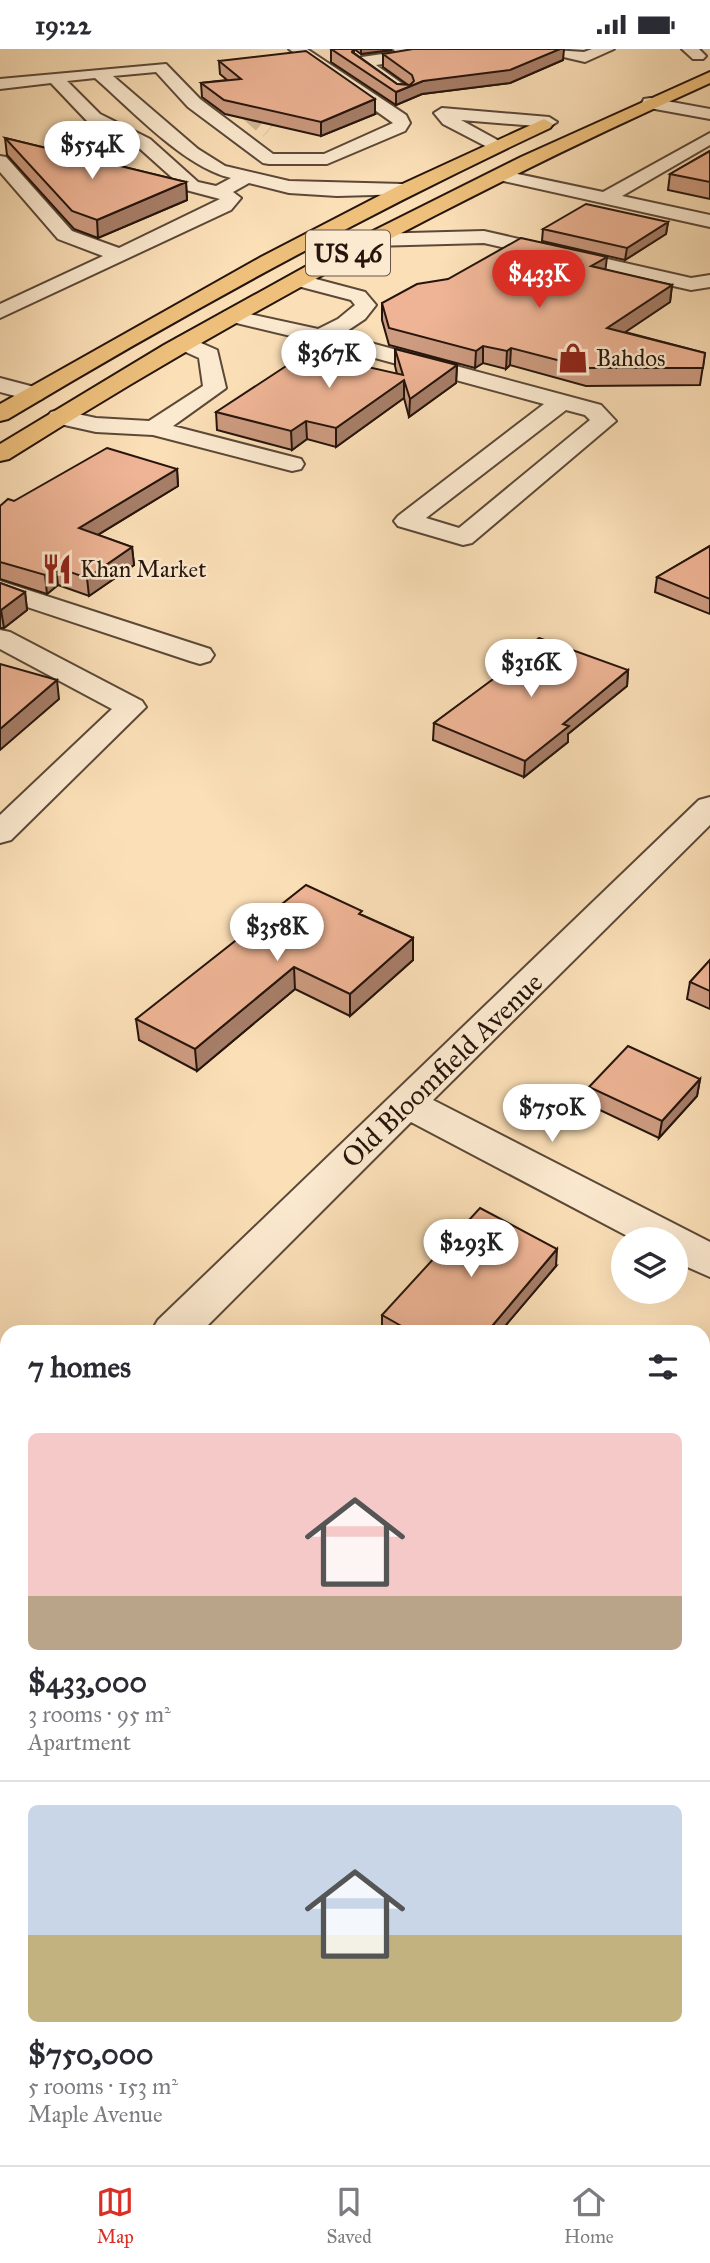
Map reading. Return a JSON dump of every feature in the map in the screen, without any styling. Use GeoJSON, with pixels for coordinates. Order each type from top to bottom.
{"type":"FeatureCollection","features":[{"type":"Feature","properties":{"kind":"highway"},"geometry":{"type":"LineString","coordinates":[[675,66],[699,52]]}},
{"type":"Feature","properties":{"kind":"highway","name":"US 46"},"geometry":{"type":"LineString","coordinates":[[0,454],[231,316],[372,240],[451,213],[499,174],[710,77]]}},
{"type":"Feature","properties":{"kind":"highway","name":"US 46"},"geometry":{"type":"LineString","coordinates":[[0,414],[348,217],[555,119]]}},
{"type":"Feature","properties":{"kind":"street"},"geometry":{"type":"LineString","coordinates":[[200,159],[263,154],[327,159],[399,127],[402,123],[400,119],[297,49]]}},
{"type":"Feature","properties":{"kind":"street"},"geometry":{"type":"LineString","coordinates":[[401,49],[410,55],[362,62],[449,120],[495,146]]}},
{"type":"Feature","properties":{"kind":"street"},"geometry":{"type":"LineString","coordinates":[[547,49],[585,57],[606,49]]}},
{"type":"Feature","properties":{"kind":"street"},"geometry":{"type":"LineString","coordinates":[[0,84],[160,67],[194,103],[263,154]]}},
{"type":"Feature","properties":{"kind":"street"},"geometry":{"type":"LineString","coordinates":[[99,73],[200,159],[219,170],[289,187],[403,190]]}},
{"type":"Feature","properties":{"kind":"street"},"geometry":{"type":"LineString","coordinates":[[0,311],[231,202],[232,198],[192,185],[144,143],[94,118],[55,78]]}},
{"type":"Feature","properties":{"kind":"street"},"geometry":{"type":"LineString","coordinates":[[175,83],[198,86]]}},
{"type":"Feature","properties":{"kind":"street"},"geometry":{"type":"LineString","coordinates":[[428,106],[482,100]]}},
{"type":"Feature","properties":{"kind":"street"},"geometry":{"type":"LineString","coordinates":[[650,103],[710,114]]}},
{"type":"Feature","properties":{"kind":"street"},"geometry":{"type":"LineString","coordinates":[[428,106],[555,119]]}},
{"type":"Feature","properties":{"kind":"street"},"geometry":{"type":"LineString","coordinates":[[219,192],[247,177],[274,137]]}},
{"type":"Feature","properties":{"kind":"street"},"geometry":{"type":"LineString","coordinates":[[606,198],[710,138]]}},
{"type":"Feature","properties":{"kind":"street"},"geometry":{"type":"LineString","coordinates":[[0,161],[65,235],[117,254]]}},
{"type":"Feature","properties":{"kind":"street"},"geometry":{"type":"LineString","coordinates":[[499,174],[710,221]]}},
{"type":"Feature","properties":{"kind":"street"},"geometry":{"type":"LineString","coordinates":[[289,187],[348,217]]}},
{"type":"Feature","properties":{"kind":"street"},"geometry":{"type":"LineString","coordinates":[[451,213],[484,237]]}},
{"type":"Feature","properties":{"kind":"street"},"geometry":{"type":"LineString","coordinates":[[372,240],[484,237],[691,284],[710,281]]}},
{"type":"Feature","properties":{"kind":"street"},"geometry":{"type":"LineString","coordinates":[[297,280],[358,296],[366,305],[362,311],[320,336]]}},
{"type":"Feature","properties":{"kind":"street"},"geometry":{"type":"LineString","coordinates":[[231,316],[320,336],[593,410],[604,421],[463,537],[407,521],[561,402]]}},
{"type":"Feature","properties":{"kind":"street"},"geometry":{"type":"LineString","coordinates":[[154,428],[215,388],[209,355],[185,343]]}},
{"type":"Feature","properties":{"kind":"street"},"geometry":{"type":"LineString","coordinates":[[0,385],[34,394]]}},
{"type":"Feature","properties":{"kind":"street"},"geometry":{"type":"LineString","coordinates":[[60,417],[96,425],[154,428],[292,464]]}},
{"type":"Feature","properties":{"kind":"street"},"geometry":{"type":"LineString","coordinates":[[0,589],[200,656]]}},
{"type":"Feature","properties":{"kind":"street"},"geometry":{"type":"LineString","coordinates":[[0,638],[131,707],[0,833]]}},
{"type":"Feature","properties":{"kind":"street","name":"Old Bloomfield Avenue"},"geometry":{"type":"LineString","coordinates":[[180,1325],[710,807]]}},
{"type":"Feature","properties":{"kind":"street"},"geometry":{"type":"LineString","coordinates":[[408,1104],[645,1227]]}},
{"type":"Feature","properties":{"kind":"street"},"geometry":{"type":"LineString","coordinates":[[688,1249],[710,1261]]}},
{"type":"Feature","properties":{"kind":"building"},"geometry":{"type":"Polygon","coordinates":[[[331,49],[353,49],[352,52],[397,84],[410,85],[414,81],[412,75],[383,54],[413,49],[560,49],[510,70],[423,81],[396,92],[331,49]]]}},
{"type":"Feature","properties":{"kind":"building"},"geometry":{"type":"Polygon","coordinates":[[[306,51],[375,99],[321,122],[224,100],[201,83],[241,79],[219,61],[306,51]]]}},
{"type":"Feature","properties":{"kind":"building"},"geometry":{"type":"Polygon","coordinates":[[[5,138],[186,182],[97,220],[72,211],[5,138]]]}},
{"type":"Feature","properties":{"kind":"building"},"geometry":{"type":"Polygon","coordinates":[[[710,151],[710,182],[670,174],[710,151]]]}},
{"type":"Feature","properties":{"kind":"building"},"geometry":{"type":"Polygon","coordinates":[[[586,204],[668,222],[627,248],[543,229],[586,204]]]}},
{"type":"Feature","properties":{"kind":"building"},"geometry":{"type":"Polygon","coordinates":[[[521,238],[607,257],[591,266],[672,285],[607,328],[705,353],[703,368],[588,368],[511,348],[507,351],[483,346],[476,351],[389,328],[382,303],[417,284],[448,279],[521,238]]]}},
{"type":"Feature","properties":{"kind":"building"},"geometry":{"type":"Polygon","coordinates":[[[395,349],[457,365],[410,399],[404,380],[336,428],[306,421],[291,431],[216,412],[306,353],[403,375],[395,349]]]}},
{"type":"Feature","properties":{"kind":"building"},"geometry":{"type":"Polygon","coordinates":[[[107,448],[177,469],[79,528],[132,547],[87,578],[56,567],[45,575],[0,562],[0,506],[8,499],[14,501],[107,448]]]}},
{"type":"Feature","properties":{"kind":"building"},"geometry":{"type":"Polygon","coordinates":[[[710,546],[710,599],[657,577],[710,546]]]}},
{"type":"Feature","properties":{"kind":"building"},"geometry":{"type":"Polygon","coordinates":[[[0,583],[25,592],[1,610],[0,610],[0,583]]]}},
{"type":"Feature","properties":{"kind":"building"},"geometry":{"type":"Polygon","coordinates":[[[539,638],[628,670],[563,724],[569,726],[525,761],[434,723],[504,671],[497,669],[539,638]]]}},
{"type":"Feature","properties":{"kind":"building"},"geometry":{"type":"Polygon","coordinates":[[[0,664],[57,680],[0,729],[0,664]]]}},
{"type":"Feature","properties":{"kind":"building"},"geometry":{"type":"Polygon","coordinates":[[[306,885],[362,911],[359,914],[413,938],[350,994],[294,967],[195,1049],[136,1019],[306,885]]]}},
{"type":"Feature","properties":{"kind":"building"},"geometry":{"type":"Polygon","coordinates":[[[710,960],[710,991],[690,982],[710,960]]]}},
{"type":"Feature","properties":{"kind":"building"},"geometry":{"type":"Polygon","coordinates":[[[628,1046],[700,1079],[662,1121],[589,1087],[628,1046]]]}},
{"type":"Feature","properties":{"kind":"building"},"geometry":{"type":"Polygon","coordinates":[[[480,1208],[557,1249],[493,1325],[400,1325],[382,1315],[480,1208]]]}},
{"type":"Feature","properties":{"kind":"tunnel"},"geometry":{"type":"LineString","coordinates":[[228,94],[269,130]]}},
{"type":"Feature","properties":{"kind":"place","name":"Bahdos"},"geometry":{"type":"Point","coordinates":[573,358]}},
{"type":"Feature","properties":{"kind":"place","name":"Khan Market"},"geometry":{"type":"Point","coordinates":[57,569]}}]}
